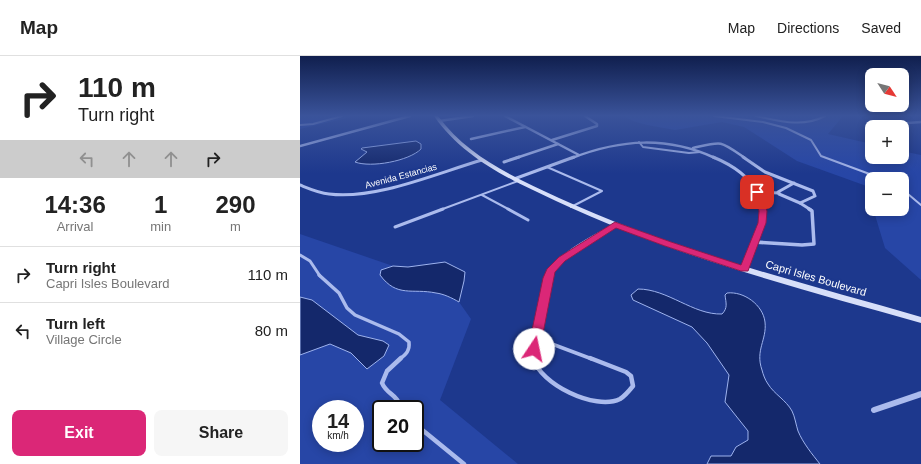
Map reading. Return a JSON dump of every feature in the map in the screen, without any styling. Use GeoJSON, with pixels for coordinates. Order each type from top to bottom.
{"type":"FeatureCollection","features":[{"type":"Feature","properties":{"kind":"street"},"geometry":{"type":"LineString","coordinates":[[300,146],[340,135]]}},
{"type":"Feature","properties":{"kind":"street","name":"Capri Isles Boulevard"},"geometry":{"type":"LineString","coordinates":[[451,135],[482,160],[516,180],[571,207],[615,225],[744,269],[921,320]]}},
{"type":"Feature","properties":{"kind":"street"},"geometry":{"type":"LineString","coordinates":[[471,139],[489,135]]}},
{"type":"Feature","properties":{"kind":"street"},"geometry":{"type":"LineString","coordinates":[[542,135],[579,155]]}},
{"type":"Feature","properties":{"kind":"street"},"geometry":{"type":"LineString","coordinates":[[552,140],[568,135]]}},
{"type":"Feature","properties":{"kind":"street"},"geometry":{"type":"LineString","coordinates":[[516,180],[579,155],[610,145],[639,142],[669,144],[701,151],[737,170],[757,192],[760,200],[763,217],[761,227],[744,269]]}},
{"type":"Feature","properties":{"kind":"street"},"geometry":{"type":"LineString","coordinates":[[690,148],[718,142],[723,143],[758,168],[813,191],[815,196],[800,204]]}},
{"type":"Feature","properties":{"kind":"street"},"geometry":{"type":"LineString","coordinates":[[504,162],[558,144]]}},
{"type":"Feature","properties":{"kind":"street","name":"Avenida Estancias"},"geometry":{"type":"LineString","coordinates":[[300,185],[313,191],[327,194],[363,193],[392,187],[482,160]]}},
{"type":"Feature","properties":{"kind":"street"},"geometry":{"type":"LineString","coordinates":[[779,193],[778,192],[794,183]]}},
{"type":"Feature","properties":{"kind":"street"},"geometry":{"type":"LineString","coordinates":[[754,242],[802,245],[814,244],[812,211],[779,193],[757,192]]}},
{"type":"Feature","properties":{"kind":"street"},"geometry":{"type":"LineString","coordinates":[[536,338],[550,271],[562,259],[615,225]]}},
{"type":"Feature","properties":{"kind":"street"},"geometry":{"type":"LineString","coordinates":[[874,410],[921,394]]}},
{"type":"Feature","properties":{"kind":"lane"},"geometry":{"type":"LineString","coordinates":[[801,135],[812,142],[814,148],[820,156],[865,172]]}},
{"type":"Feature","properties":{"kind":"lane"},"geometry":{"type":"LineString","coordinates":[[639,142],[642,147],[689,153],[701,151]]}},
{"type":"Feature","properties":{"kind":"lane"},"geometry":{"type":"LineString","coordinates":[[547,167],[602,191],[571,207]]}},
{"type":"Feature","properties":{"kind":"lane"},"geometry":{"type":"LineString","coordinates":[[395,227],[482,195],[516,180]]}},
{"type":"Feature","properties":{"kind":"lane"},"geometry":{"type":"LineString","coordinates":[[482,195],[528,220]]}},
{"type":"Feature","properties":{"kind":"lane"},"geometry":{"type":"LineString","coordinates":[[909,195],[921,205]]}},
{"type":"Feature","properties":{"kind":"lane"},"geometry":{"type":"LineString","coordinates":[[300,255],[310,261],[320,276],[339,292],[348,308],[354,315],[400,334],[409,342],[410,348],[408,352],[387,372],[382,383],[386,389],[399,400]]}},
{"type":"Feature","properties":{"kind":"lane"},"geometry":{"type":"LineString","coordinates":[[536,338],[626,372],[631,376],[633,386],[626,395],[617,400],[604,402],[591,400],[573,393],[543,376],[536,368],[532,359],[536,338]]}},
{"type":"Feature","properties":{"kind":"lane"},"geometry":{"type":"LineString","coordinates":[[424,431],[464,464]]}},
{"type":"Feature","properties":{"kind":"shaded area"},"geometry":{"type":"Polygon","coordinates":[[[757,135],[833,135],[865,142],[865,164],[909,164],[909,152],[921,155],[921,280],[885,248],[875,216],[909,216],[909,172],[865,172],[865,185],[797,161],[757,135]]]}},
{"type":"Feature","properties":{"kind":"shaded area"},"geometry":{"type":"Polygon","coordinates":[[[416,141],[421,144],[421,149],[408,157],[380,164],[362,164],[355,162],[367,152],[361,149],[362,148],[416,141]]]}},
{"type":"Feature","properties":{"kind":"shaded area"},"geometry":{"type":"Polygon","coordinates":[[[300,234],[393,266],[408,267],[445,262],[465,272],[459,302],[471,319],[440,400],[518,464],[300,464],[300,234]]]}},
{"type":"Feature","properties":{"kind":"shaded area"},"geometry":{"type":"Polygon","coordinates":[[[445,262],[465,272],[459,302],[448,296],[427,292],[405,291],[393,287],[380,275],[381,270],[393,266],[408,267],[445,262]]]}},
{"type":"Feature","properties":{"kind":"shaded area"},"geometry":{"type":"Polygon","coordinates":[[[638,289],[660,293],[701,311],[711,313],[722,314],[724,312],[726,305],[725,295],[727,293],[740,294],[752,300],[761,310],[765,322],[760,351],[760,363],[764,377],[771,388],[792,411],[800,435],[820,464],[707,464],[711,456],[731,456],[736,447],[748,440],[748,431],[725,402],[729,375],[707,343],[692,327],[633,300],[631,295],[638,289]]]}},
{"type":"Feature","properties":{"kind":"shaded area"},"geometry":{"type":"Polygon","coordinates":[[[300,297],[312,300],[358,335],[383,341],[389,345],[384,356],[367,369],[351,353],[330,344],[300,355],[300,297]]]}},
{"type":"Feature","properties":{"kind":"route"},"geometry":{"type":"LineString","coordinates":[[534,349],[550,271],[562,259],[615,225],[708,258],[744,269],[762,223],[763,211],[757,192]]}}]}
